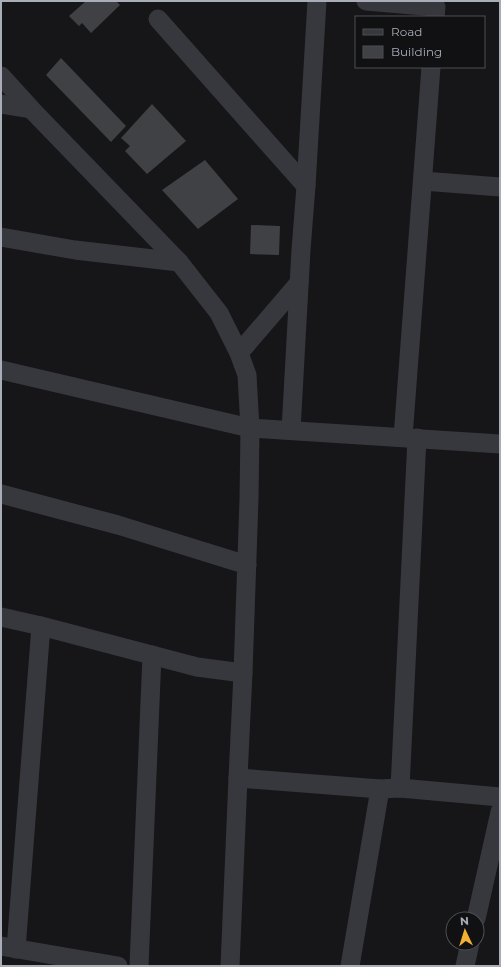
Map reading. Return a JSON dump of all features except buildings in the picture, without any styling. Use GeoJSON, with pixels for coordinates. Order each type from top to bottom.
{"type":"FeatureCollection","features":[{"type":"Feature","properties":{"kind":"street"},"geometry":{"type":"LineString","coordinates":[[291,430],[317,1]]}},
{"type":"Feature","properties":{"kind":"street"},"geometry":{"type":"LineString","coordinates":[[366,1],[436,6],[435,16]]}},
{"type":"Feature","properties":{"kind":"street"},"geometry":{"type":"LineString","coordinates":[[158,19],[306,186]]}},
{"type":"Feature","properties":{"kind":"street"},"geometry":{"type":"LineString","coordinates":[[400,788],[410,438],[423,181],[431,68]]}},
{"type":"Feature","properties":{"kind":"street"},"geometry":{"type":"LineString","coordinates":[[1,76],[179,262],[219,313],[239,353],[247,375],[250,428],[247,565],[230,966]]}},
{"type":"Feature","properties":{"kind":"street"},"geometry":{"type":"LineString","coordinates":[[1,104],[31,109]]}},
{"type":"Feature","properties":{"kind":"street"},"geometry":{"type":"LineString","coordinates":[[423,181],[500,187]]}},
{"type":"Feature","properties":{"kind":"street"},"geometry":{"type":"LineString","coordinates":[[1,237],[75,250],[179,262]]}},
{"type":"Feature","properties":{"kind":"street"},"geometry":{"type":"LineString","coordinates":[[239,353],[299,283]]}},
{"type":"Feature","properties":{"kind":"street"},"geometry":{"type":"LineString","coordinates":[[1,370],[250,428],[500,444]]}},
{"type":"Feature","properties":{"kind":"street"},"geometry":{"type":"LineString","coordinates":[[1,494],[118,525],[247,565]]}},
{"type":"Feature","properties":{"kind":"street"},"geometry":{"type":"LineString","coordinates":[[1,617],[197,666],[243,673]]}},
{"type":"Feature","properties":{"kind":"street"},"geometry":{"type":"LineString","coordinates":[[41,626],[8,947],[118,966]]}},
{"type":"Feature","properties":{"kind":"street"},"geometry":{"type":"LineString","coordinates":[[139,966],[152,655]]}},
{"type":"Feature","properties":{"kind":"street"},"geometry":{"type":"LineString","coordinates":[[238,778],[380,788],[400,788],[500,798]]}},
{"type":"Feature","properties":{"kind":"street"},"geometry":{"type":"LineString","coordinates":[[350,966],[380,788]]}},
{"type":"Feature","properties":{"kind":"street"},"geometry":{"type":"LineString","coordinates":[[478,911],[500,812]]}},
{"type":"Feature","properties":{"kind":"street"},"geometry":{"type":"LineString","coordinates":[[465,966],[468,951]]}}]}
